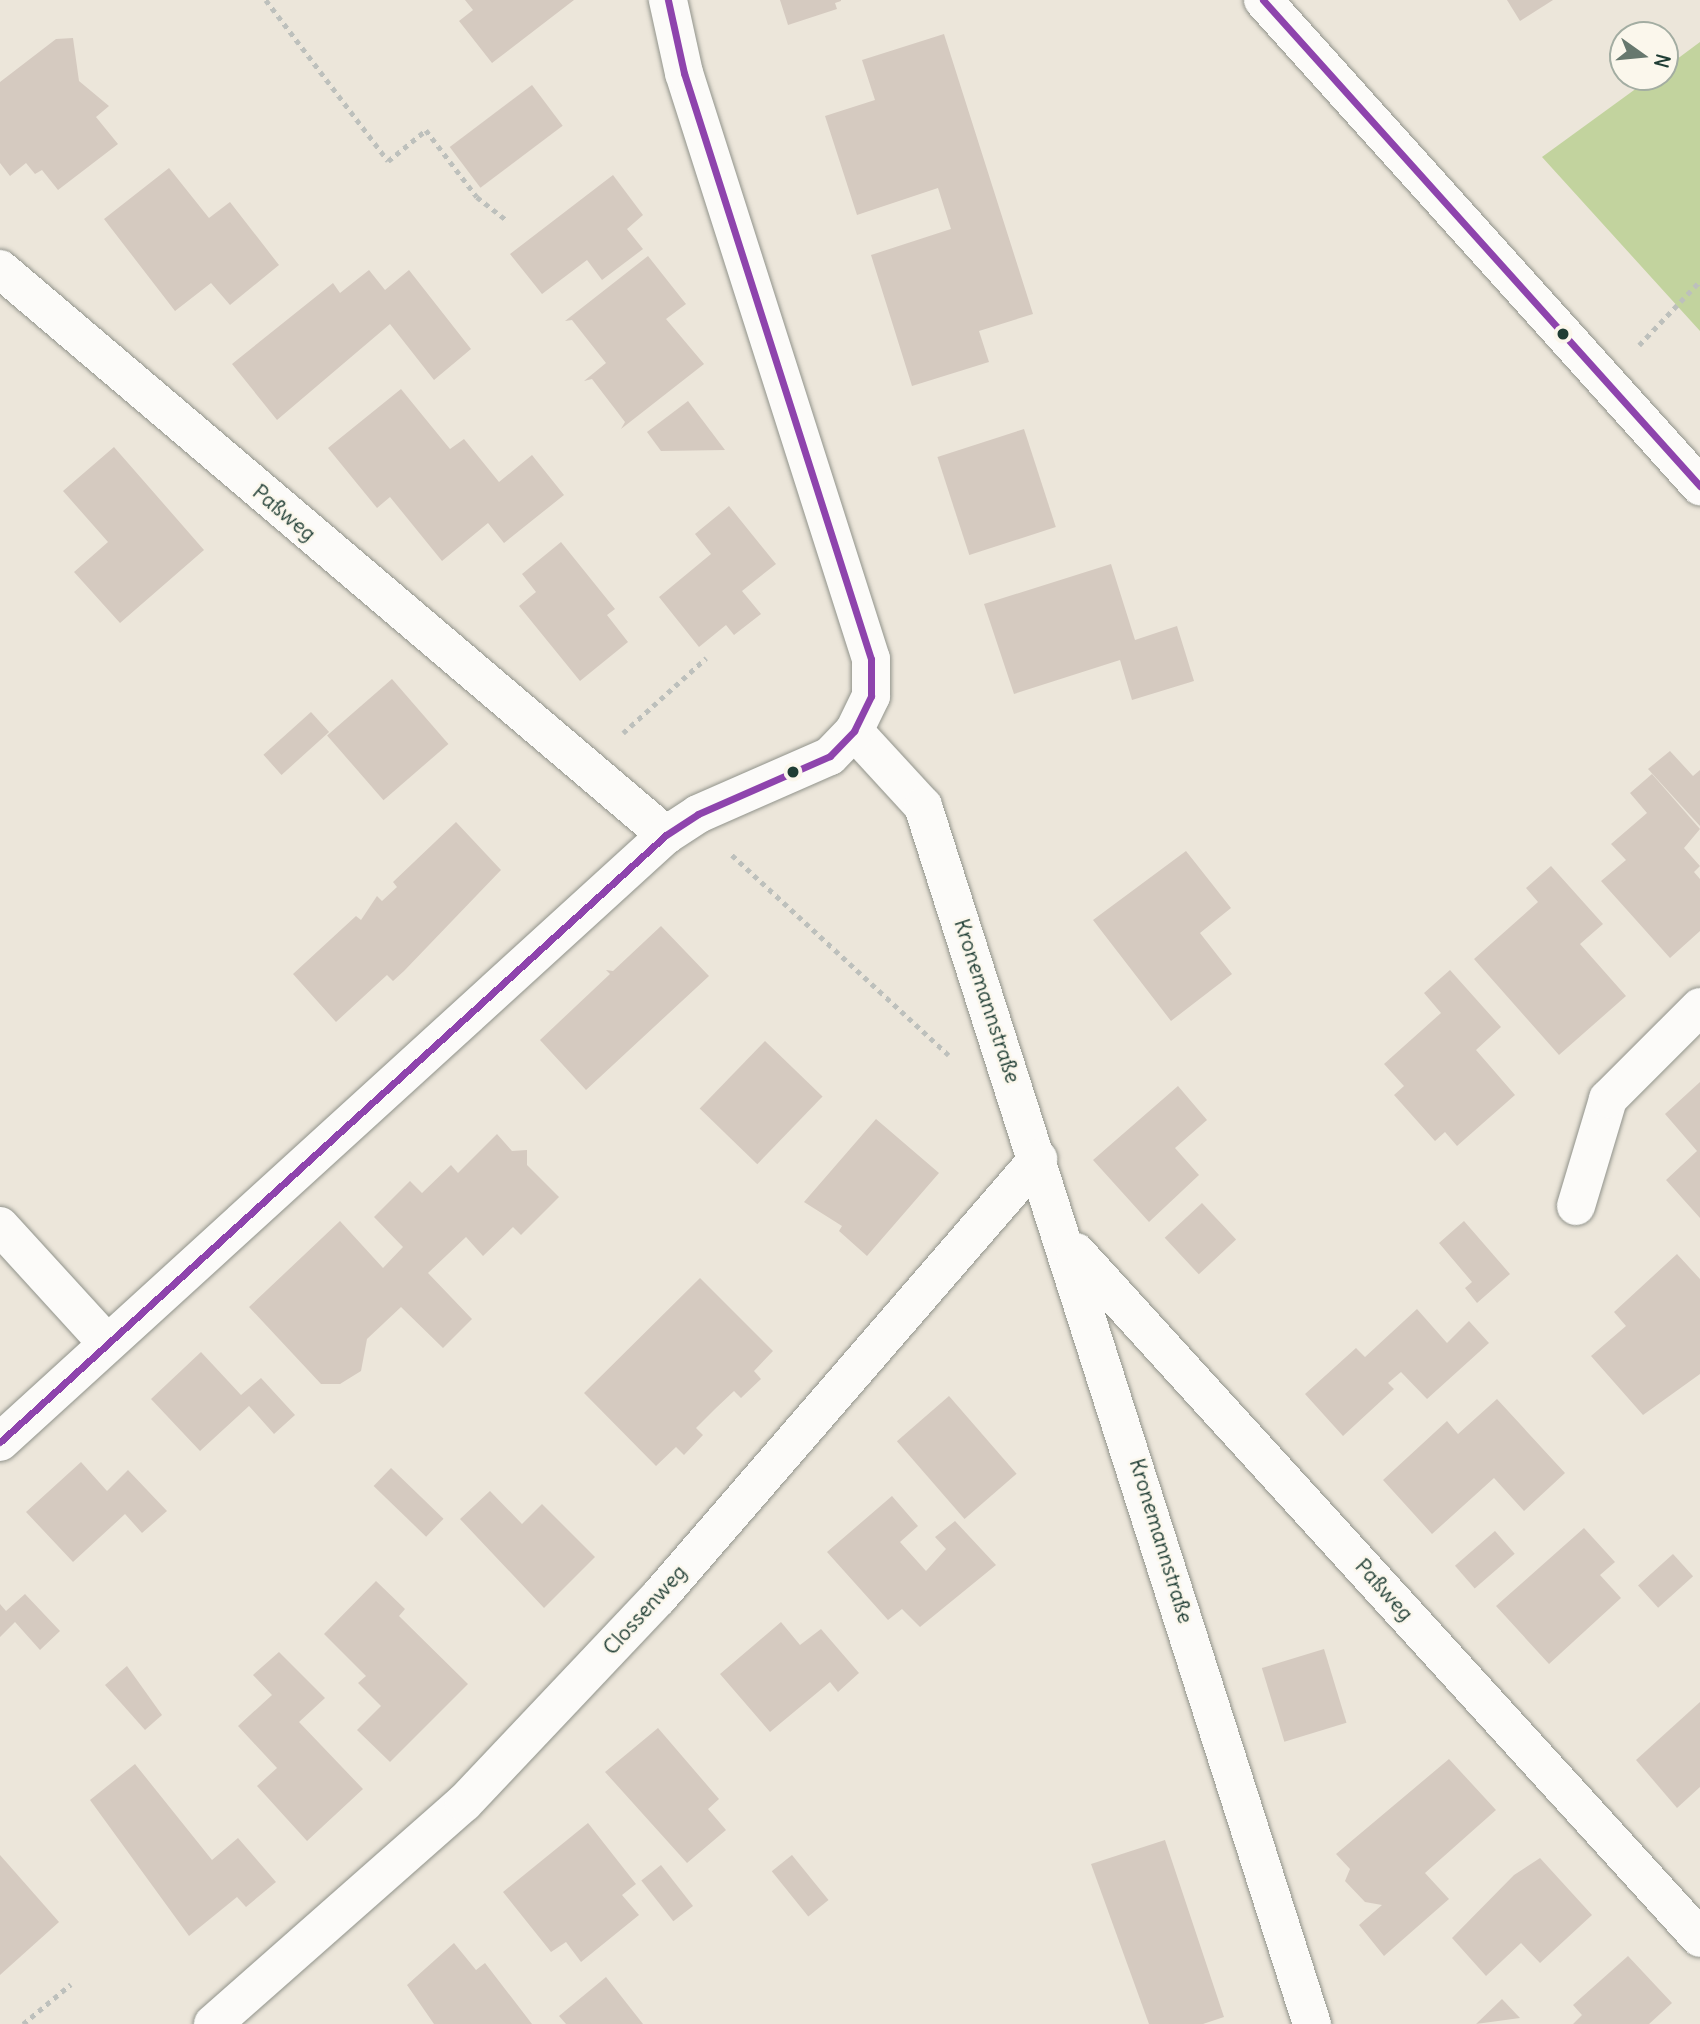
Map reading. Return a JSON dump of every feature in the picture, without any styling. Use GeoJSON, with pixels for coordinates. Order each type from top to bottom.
{"type":"FeatureCollection","features":[{"type":"Feature","properties":{"kind":"street"},"geometry":{"type":"LineString","coordinates":[[0,1442],[666,835],[698,814],[830,757],[854,731],[871,695],[871,659],[684,73],[668,0]]}},
{"type":"Feature","properties":{"kind":"street"},"geometry":{"type":"LineString","coordinates":[[1263,0],[1700,486]]}},
{"type":"Feature","properties":{"kind":"street","name":"Paßweg"},"geometry":{"type":"LineString","coordinates":[[0,269],[666,835]]}},
{"type":"Feature","properties":{"kind":"street","name":"Kronemannstraße"},"geometry":{"type":"LineString","coordinates":[[854,731],[923,806],[1067,1243],[1312,2024]]}},
{"type":"Feature","properties":{"kind":"street"},"geometry":{"type":"LineString","coordinates":[[1576,1206],[1608,1098],[1700,1007]]}},
{"type":"Feature","properties":{"kind":"street","name":"Clossenweg"},"geometry":{"type":"LineString","coordinates":[[213,2024],[464,1803],[657,1598],[1038,1159]]}},
{"type":"Feature","properties":{"kind":"street"},"geometry":{"type":"LineString","coordinates":[[0,1226],[107,1343]]}},
{"type":"Feature","properties":{"kind":"street","name":"Paßweg"},"geometry":{"type":"LineString","coordinates":[[1067,1243],[1700,1938]]}},
{"type":"Feature","properties":{"kind":"path"},"geometry":{"type":"LineString","coordinates":[[266,0],[388,162],[426,130],[477,197],[505,219]]}},
{"type":"Feature","properties":{"kind":"path"},"geometry":{"type":"LineString","coordinates":[[1639,346],[1700,282]]}},
{"type":"Feature","properties":{"kind":"path"},"geometry":{"type":"LineString","coordinates":[[586,767],[706,658]]}},
{"type":"Feature","properties":{"kind":"path"},"geometry":{"type":"LineString","coordinates":[[698,814],[723,846],[954,1059]]}},
{"type":"Feature","properties":{"kind":"path"},"geometry":{"type":"LineString","coordinates":[[23,2024],[71,1984]]}},
{"type":"Feature","properties":{"kind":"green space"},"geometry":{"type":"Polygon","coordinates":[[[1700,42],[1700,331],[1542,157],[1633,91],[1679,91],[1679,58],[1700,42]]]}},
{"type":"Feature","properties":{"kind":"building"},"geometry":{"type":"Polygon","coordinates":[[[465,0],[574,0],[492,63],[459,21],[473,10],[465,0]]]}},
{"type":"Feature","properties":{"kind":"building"},"geometry":{"type":"Polygon","coordinates":[[[780,0],[841,1],[835,3],[837,9],[788,25],[780,0]]]}},
{"type":"Feature","properties":{"kind":"building"},"geometry":{"type":"Polygon","coordinates":[[[1507,0],[1553,0],[1520,21],[1507,0]]]}},
{"type":"Feature","properties":{"kind":"building"},"geometry":{"type":"Polygon","coordinates":[[[944,34],[1033,314],[979,331],[989,362],[912,386],[871,255],[951,229],[938,188],[857,215],[825,116],[875,100],[862,60],[944,34]]]}},
{"type":"Feature","properties":{"kind":"building"},"geometry":{"type":"Polygon","coordinates":[[[73,38],[79,81],[109,106],[96,117],[118,144],[58,190],[42,170],[35,174],[26,163],[10,176],[0,163],[0,82],[56,39],[73,38]]]}},
{"type":"Feature","properties":{"kind":"building"},"geometry":{"type":"Polygon","coordinates":[[[532,85],[563,126],[480,188],[450,147],[532,85]]]}},
{"type":"Feature","properties":{"kind":"building"},"geometry":{"type":"Polygon","coordinates":[[[169,168],[209,218],[230,202],[279,265],[230,305],[211,283],[175,311],[104,219],[169,168]]]}},
{"type":"Feature","properties":{"kind":"building"},"geometry":{"type":"Polygon","coordinates":[[[613,175],[643,215],[627,229],[643,249],[602,280],[587,260],[542,294],[510,254],[613,175]]]}},
{"type":"Feature","properties":{"kind":"building"},"geometry":{"type":"Polygon","coordinates":[[[648,256],[686,304],[666,319],[704,364],[621,429],[625,422],[592,379],[584,381],[606,363],[572,320],[565,321],[648,256]]]}},
{"type":"Feature","properties":{"kind":"building"},"geometry":{"type":"Polygon","coordinates":[[[369,270],[385,290],[409,270],[471,349],[434,380],[390,324],[277,420],[232,364],[333,283],[340,293],[369,270]]]}},
{"type":"Feature","properties":{"kind":"building"},"geometry":{"type":"Polygon","coordinates":[[[401,389],[450,449],[464,439],[499,482],[532,455],[564,495],[504,543],[488,523],[442,561],[390,497],[377,508],[328,448],[401,389]]]}},
{"type":"Feature","properties":{"kind":"building"},"geometry":{"type":"Polygon","coordinates":[[[688,401],[725,450],[661,451],[647,432],[688,401]]]}},
{"type":"Feature","properties":{"kind":"building"},"geometry":{"type":"Polygon","coordinates":[[[1024,429],[1056,527],[969,555],[937,457],[1024,429]]]}},
{"type":"Feature","properties":{"kind":"building"},"geometry":{"type":"Polygon","coordinates":[[[114,447],[204,550],[120,623],[74,572],[108,542],[63,491],[114,447]]]}},
{"type":"Feature","properties":{"kind":"building"},"geometry":{"type":"Polygon","coordinates":[[[729,506],[776,564],[742,591],[761,614],[734,635],[726,625],[699,647],[659,597],[711,554],[695,534],[729,506]]]}},
{"type":"Feature","properties":{"kind":"building"},"geometry":{"type":"Polygon","coordinates":[[[561,542],[615,609],[607,615],[628,642],[580,681],[519,606],[536,592],[522,574],[561,542]]]}},
{"type":"Feature","properties":{"kind":"building"},"geometry":{"type":"Polygon","coordinates":[[[1111,564],[1135,640],[1177,626],[1194,681],[1132,700],[1120,660],[1014,694],[984,604],[1111,564]]]}},
{"type":"Feature","properties":{"kind":"building"},"geometry":{"type":"Polygon","coordinates":[[[392,679],[448,744],[384,800],[327,735],[392,679]]]}},
{"type":"Feature","properties":{"kind":"building"},"geometry":{"type":"Polygon","coordinates":[[[311,712],[329,732],[282,775],[263,755],[311,712]]]}},
{"type":"Feature","properties":{"kind":"building"},"geometry":{"type":"Polygon","coordinates":[[[1670,751],[1693,776],[1700,770],[1700,826],[1648,769],[1670,751]]]}},
{"type":"Feature","properties":{"kind":"building"},"geometry":{"type":"Polygon","coordinates":[[[1652,774],[1700,829],[1684,848],[1700,866],[1694,872],[1700,879],[1700,931],[1670,958],[1601,881],[1626,860],[1611,844],[1647,813],[1630,793],[1652,774]]]}},
{"type":"Feature","properties":{"kind":"building"},"geometry":{"type":"Polygon","coordinates":[[[456,822],[501,870],[404,971],[393,981],[387,975],[336,1022],[293,974],[356,916],[361,920],[377,896],[382,901],[397,887],[393,882],[456,822]]]}},
{"type":"Feature","properties":{"kind":"building"},"geometry":{"type":"Polygon","coordinates":[[[1186,851],[1231,908],[1200,933],[1232,974],[1171,1021],[1093,920],[1186,851]]]}},
{"type":"Feature","properties":{"kind":"building"},"geometry":{"type":"Polygon","coordinates":[[[1551,866],[1603,924],[1580,944],[1626,996],[1559,1055],[1474,959],[1538,902],[1526,888],[1551,866]]]}},
{"type":"Feature","properties":{"kind":"building"},"geometry":{"type":"Polygon","coordinates":[[[661,926],[709,976],[586,1090],[540,1040],[610,974],[606,970],[613,971],[661,926]]]}},
{"type":"Feature","properties":{"kind":"building"},"geometry":{"type":"Polygon","coordinates":[[[1450,970],[1501,1027],[1476,1050],[1515,1095],[1457,1146],[1445,1132],[1435,1141],[1394,1095],[1404,1086],[1384,1064],[1441,1013],[1424,993],[1450,970]]]}},
{"type":"Feature","properties":{"kind":"building"},"geometry":{"type":"Polygon","coordinates":[[[765,1041],[823,1097],[757,1164],[700,1109],[765,1041]]]}},
{"type":"Feature","properties":{"kind":"building"},"geometry":{"type":"Polygon","coordinates":[[[1700,1082],[1700,1218],[1666,1180],[1697,1151],[1665,1114],[1700,1082]]]}},
{"type":"Feature","properties":{"kind":"building"},"geometry":{"type":"Polygon","coordinates":[[[1178,1086],[1207,1120],[1175,1148],[1199,1175],[1149,1222],[1093,1160],[1178,1086]]]}},
{"type":"Feature","properties":{"kind":"building"},"geometry":{"type":"Polygon","coordinates":[[[876,1119],[939,1173],[867,1256],[839,1231],[842,1226],[804,1202],[876,1119]]]}},
{"type":"Feature","properties":{"kind":"building"},"geometry":{"type":"Polygon","coordinates":[[[497,1134],[512,1151],[527,1150],[527,1165],[559,1197],[521,1235],[513,1227],[483,1256],[466,1237],[428,1273],[472,1319],[443,1348],[401,1307],[367,1339],[361,1371],[340,1384],[321,1384],[249,1307],[340,1221],[383,1268],[403,1247],[374,1217],[410,1181],[422,1193],[451,1165],[458,1173],[497,1134]]]}},
{"type":"Feature","properties":{"kind":"building"},"geometry":{"type":"Polygon","coordinates":[[[1202,1203],[1236,1240],[1199,1274],[1165,1238],[1202,1203]]]}},
{"type":"Feature","properties":{"kind":"building"},"geometry":{"type":"Polygon","coordinates":[[[1464,1221],[1510,1274],[1477,1303],[1465,1288],[1472,1282],[1439,1243],[1464,1221]]]}},
{"type":"Feature","properties":{"kind":"building"},"geometry":{"type":"Polygon","coordinates":[[[1677,1254],[1700,1279],[1700,1374],[1643,1415],[1591,1356],[1626,1326],[1614,1312],[1677,1254]]]}},
{"type":"Feature","properties":{"kind":"building"},"geometry":{"type":"Polygon","coordinates":[[[700,1278],[773,1351],[754,1371],[761,1379],[741,1398],[734,1391],[715,1409],[696,1428],[703,1435],[684,1455],[676,1447],[656,1466],[584,1393],[700,1278]]]}},
{"type":"Feature","properties":{"kind":"building"},"geometry":{"type":"Polygon","coordinates":[[[1417,1309],[1447,1343],[1469,1321],[1489,1343],[1427,1399],[1401,1372],[1388,1383],[1394,1389],[1343,1436],[1305,1394],[1356,1348],[1365,1357],[1417,1309]]]}},
{"type":"Feature","properties":{"kind":"building"},"geometry":{"type":"Polygon","coordinates":[[[201,1352],[241,1395],[261,1378],[295,1415],[274,1434],[249,1406],[200,1451],[151,1399],[201,1352]]]}},
{"type":"Feature","properties":{"kind":"building"},"geometry":{"type":"Polygon","coordinates":[[[949,1396],[1017,1474],[964,1519],[897,1441],[949,1396]]]}},
{"type":"Feature","properties":{"kind":"building"},"geometry":{"type":"Polygon","coordinates":[[[1497,1399],[1565,1473],[1524,1511],[1494,1478],[1432,1534],[1383,1480],[1447,1421],[1458,1434],[1497,1399]]]}},
{"type":"Feature","properties":{"kind":"building"},"geometry":{"type":"Polygon","coordinates":[[[81,1462],[107,1491],[128,1470],[167,1511],[142,1533],[125,1514],[73,1562],[26,1512],[81,1462]]]}},
{"type":"Feature","properties":{"kind":"building"},"geometry":{"type":"Polygon","coordinates":[[[391,1468],[444,1519],[426,1537],[374,1486],[391,1468]]]}},
{"type":"Feature","properties":{"kind":"building"},"geometry":{"type":"Polygon","coordinates":[[[490,1491],[522,1524],[542,1504],[595,1557],[544,1608],[460,1519],[490,1491]]]}},
{"type":"Feature","properties":{"kind":"building"},"geometry":{"type":"Polygon","coordinates":[[[892,1496],[918,1526],[900,1542],[926,1571],[946,1549],[935,1537],[955,1521],[996,1565],[920,1627],[902,1609],[888,1620],[827,1552],[892,1496]]]}},
{"type":"Feature","properties":{"kind":"building"},"geometry":{"type":"Polygon","coordinates":[[[1584,1528],[1615,1562],[1600,1575],[1621,1598],[1549,1664],[1496,1606],[1584,1528]]]}},
{"type":"Feature","properties":{"kind":"building"},"geometry":{"type":"Polygon","coordinates":[[[1495,1531],[1515,1554],[1475,1588],[1455,1566],[1495,1531]]]}},
{"type":"Feature","properties":{"kind":"building"},"geometry":{"type":"Polygon","coordinates":[[[1673,1554],[1693,1576],[1658,1608],[1638,1585],[1673,1554]]]}},
{"type":"Feature","properties":{"kind":"building"},"geometry":{"type":"Polygon","coordinates":[[[376,1581],[405,1609],[399,1616],[468,1684],[390,1762],[357,1730],[381,1706],[358,1683],[366,1676],[324,1634],[376,1581]]]}},
{"type":"Feature","properties":{"kind":"building"},"geometry":{"type":"Polygon","coordinates":[[[25,1594],[60,1631],[40,1650],[15,1622],[0,1637],[0,1604],[6,1611],[25,1594]]]}},
{"type":"Feature","properties":{"kind":"building"},"geometry":{"type":"Polygon","coordinates":[[[781,1622],[800,1645],[821,1629],[859,1673],[838,1692],[830,1682],[770,1732],[720,1674],[781,1622]]]}},
{"type":"Feature","properties":{"kind":"building"},"geometry":{"type":"Polygon","coordinates":[[[1324,1649],[1347,1723],[1284,1742],[1262,1668],[1324,1649]]]}},
{"type":"Feature","properties":{"kind":"building"},"geometry":{"type":"Polygon","coordinates":[[[279,1652],[325,1698],[299,1722],[363,1789],[307,1841],[257,1786],[277,1768],[238,1726],[272,1695],[253,1675],[279,1652]]]}},
{"type":"Feature","properties":{"kind":"building"},"geometry":{"type":"Polygon","coordinates":[[[127,1666],[162,1715],[145,1730],[105,1685],[127,1666]]]}},
{"type":"Feature","properties":{"kind":"building"},"geometry":{"type":"Polygon","coordinates":[[[1700,1702],[1700,1787],[1677,1808],[1636,1760],[1700,1702]]]}},
{"type":"Feature","properties":{"kind":"building"},"geometry":{"type":"Polygon","coordinates":[[[658,1728],[719,1799],[708,1809],[726,1830],[687,1863],[605,1772],[658,1728]]]}},
{"type":"Feature","properties":{"kind":"building"},"geometry":{"type":"Polygon","coordinates":[[[1449,1759],[1496,1810],[1425,1873],[1449,1899],[1384,1956],[1359,1925],[1382,1905],[1365,1902],[1345,1881],[1350,1869],[1336,1854],[1449,1759]]]}},
{"type":"Feature","properties":{"kind":"building"},"geometry":{"type":"Polygon","coordinates":[[[135,1764],[212,1860],[238,1838],[276,1882],[246,1907],[237,1897],[189,1936],[90,1800],[135,1764]]]}},
{"type":"Feature","properties":{"kind":"building"},"geometry":{"type":"Polygon","coordinates":[[[588,1823],[636,1884],[622,1895],[639,1915],[581,1962],[566,1942],[551,1952],[503,1892],[588,1823]]]}},
{"type":"Feature","properties":{"kind":"building"},"geometry":{"type":"Polygon","coordinates":[[[1165,1840],[1224,2017],[1203,2024],[1149,2024],[1091,1864],[1165,1840]]]}},
{"type":"Feature","properties":{"kind":"building"},"geometry":{"type":"Polygon","coordinates":[[[0,1855],[59,1922],[0,1975],[0,1855]]]}},
{"type":"Feature","properties":{"kind":"building"},"geometry":{"type":"Polygon","coordinates":[[[792,1855],[829,1900],[808,1916],[772,1871],[792,1855]]]}},
{"type":"Feature","properties":{"kind":"building"},"geometry":{"type":"Polygon","coordinates":[[[1540,1858],[1592,1915],[1540,1963],[1521,1943],[1486,1976],[1452,1938],[1514,1875],[1540,1858]]]}},
{"type":"Feature","properties":{"kind":"building"},"geometry":{"type":"Polygon","coordinates":[[[661,1865],[693,1906],[673,1921],[641,1880],[661,1865]]]}},
{"type":"Feature","properties":{"kind":"building"},"geometry":{"type":"Polygon","coordinates":[[[454,1943],[476,1970],[485,1963],[532,2024],[434,2024],[407,1985],[454,1943]]]}},
{"type":"Feature","properties":{"kind":"building"},"geometry":{"type":"Polygon","coordinates":[[[1628,1956],[1672,2003],[1649,2024],[1573,2024],[1582,2015],[1573,2005],[1628,1956]]]}},
{"type":"Feature","properties":{"kind":"building"},"geometry":{"type":"Polygon","coordinates":[[[606,1977],[643,2024],[566,2024],[559,2016],[606,1977]]]}},
{"type":"Feature","properties":{"kind":"building"},"geometry":{"type":"Polygon","coordinates":[[[1502,1999],[1520,2018],[1476,2024],[1502,1999]]]}},
{"type":"Feature","properties":{"kind":"transit line"},"geometry":{"type":"LineString","coordinates":[[0,1442],[666,835],[698,814],[830,756],[854,731],[871,696],[871,659],[684,73],[668,0]]}},
{"type":"Feature","properties":{"kind":"transit line"},"geometry":{"type":"LineString","coordinates":[[1263,0],[1700,486]]}}]}
